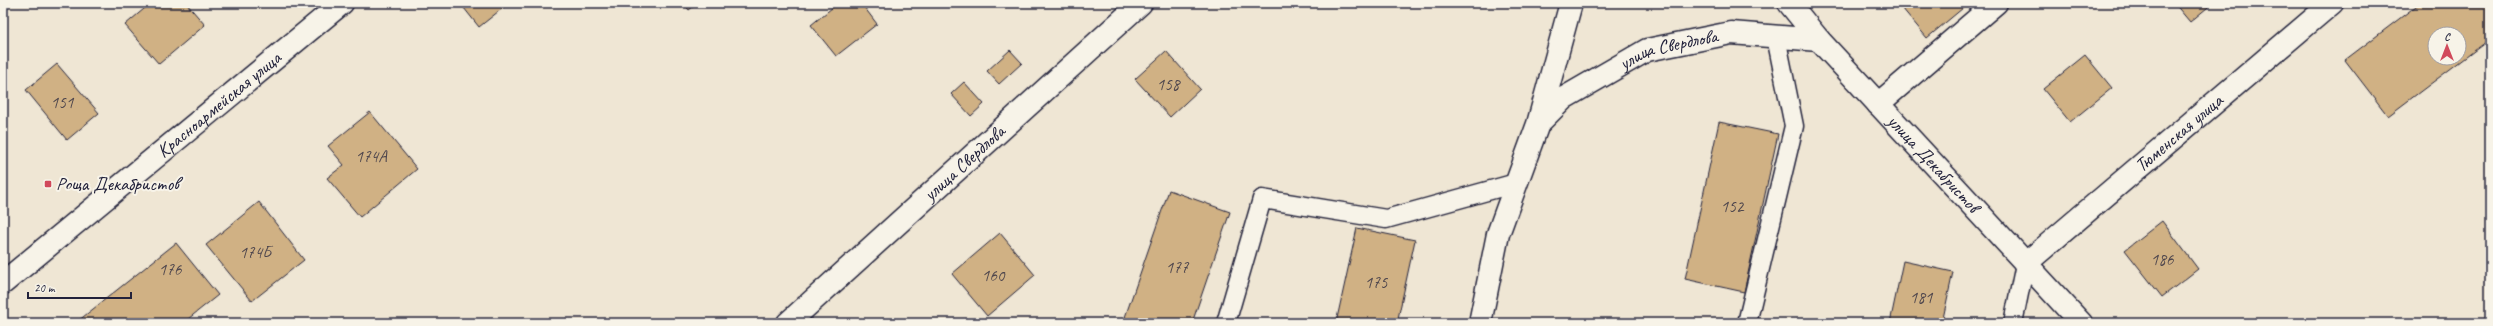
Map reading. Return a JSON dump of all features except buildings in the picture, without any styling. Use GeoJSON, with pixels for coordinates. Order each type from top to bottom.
{"type":"FeatureCollection","features":[{"type":"Feature","properties":{"kind":"street","name":"Красноармейская улица"},"geometry":{"type":"LineString","coordinates":[[3,283],[342,3]]}},
{"type":"Feature","properties":{"kind":"street","name":"улица Свердлова"},"geometry":{"type":"LineString","coordinates":[[788,323],[1141,3]]}},
{"type":"Feature","properties":{"kind":"street","name":"улица Свердлова"},"geometry":{"type":"LineString","coordinates":[[1480,323],[1498,234],[1538,124],[1571,3]]}},
{"type":"Feature","properties":{"kind":"street","name":"улица Декабристов"},"geometry":{"type":"LineString","coordinates":[[1789,3],[1819,40],[2081,323]]}},
{"type":"Feature","properties":{"kind":"street"},"geometry":{"type":"LineString","coordinates":[[1878,104],[1996,3]]}},
{"type":"Feature","properties":{"kind":"street","name":"Тюменская улица"},"geometry":{"type":"LineString","coordinates":[[2025,264],[2332,3]]}},
{"type":"Feature","properties":{"kind":"street","name":"улица Свердлова"},"geometry":{"type":"LineString","coordinates":[[1538,124],[1564,98],[1647,50],[1731,33],[1819,40]]}},
{"type":"Feature","properties":{"kind":"lane"},"geometry":{"type":"LineString","coordinates":[[1747,323],[1794,126],[1776,37]]}},
{"type":"Feature","properties":{"kind":"lane"},"geometry":{"type":"LineString","coordinates":[[1226,323],[1262,199],[1386,219],[1516,183]]}},
{"type":"Feature","properties":{"kind":"lane"},"geometry":{"type":"LineString","coordinates":[[2013,323],[2025,264]]}},
{"type":"Feature","properties":{"kind":"place","name":"Роща Декабристов"},"geometry":{"type":"Point","coordinates":[48,184]}}]}
